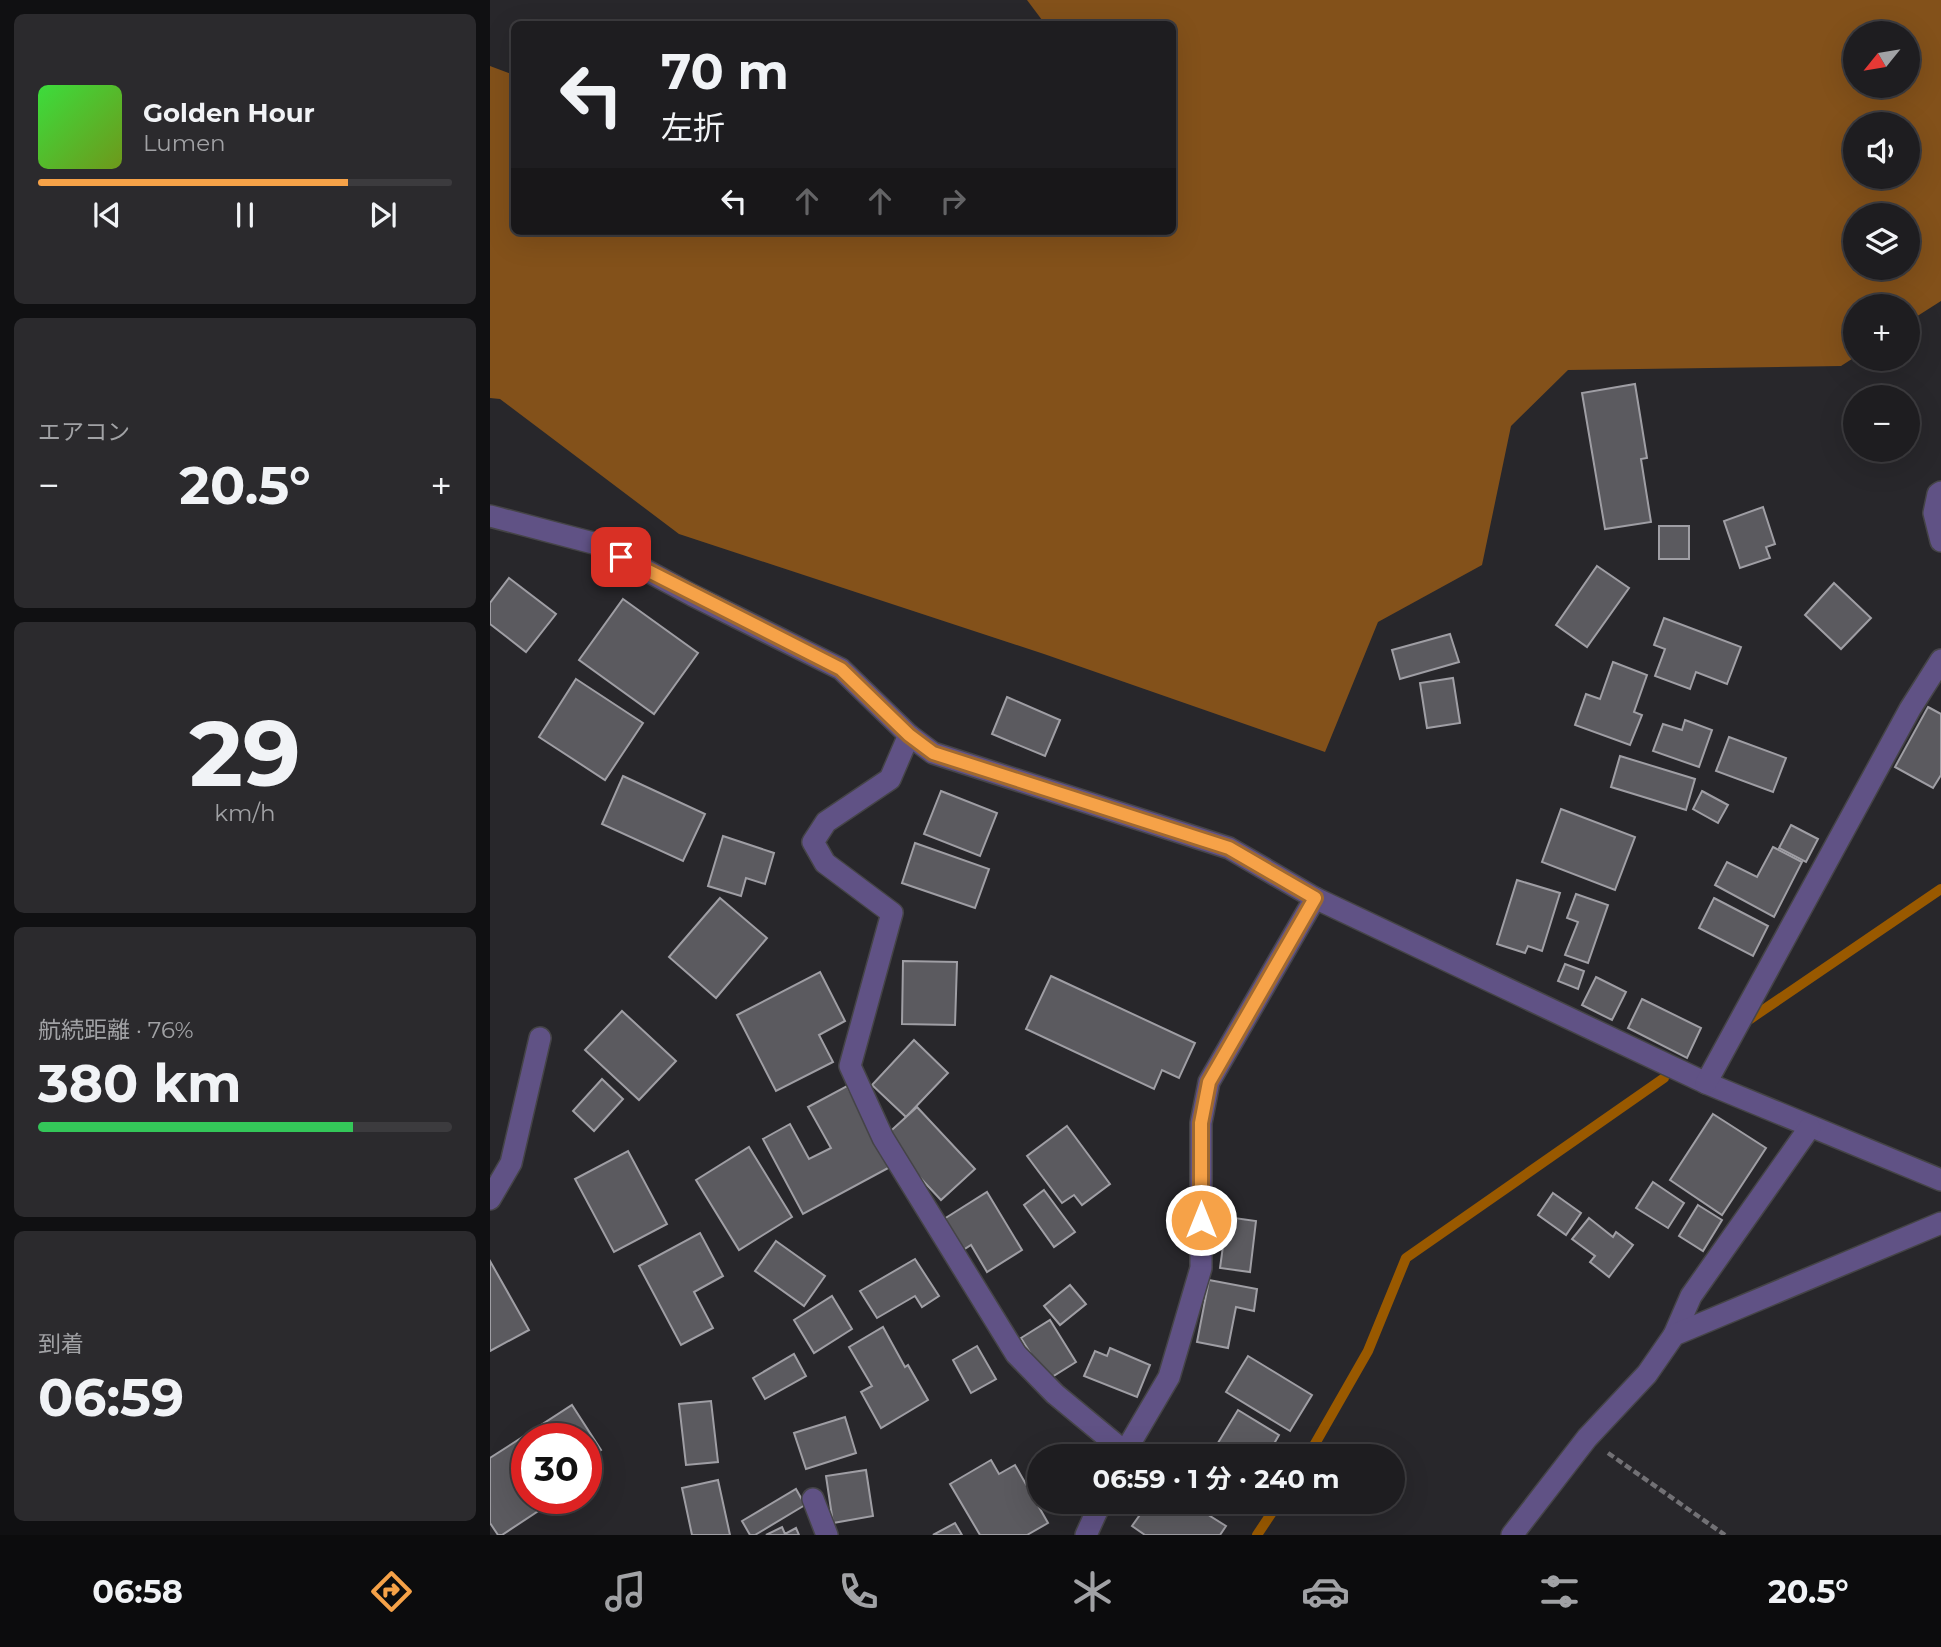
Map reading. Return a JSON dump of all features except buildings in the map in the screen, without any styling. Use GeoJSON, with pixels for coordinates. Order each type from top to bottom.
{"type":"FeatureCollection","features":[{"type":"Feature","properties":{"kind":"street"},"geometry":{"type":"LineString","coordinates":[[1941,492],[1938,494],[1934,513],[1941,541]]}},
{"type":"Feature","properties":{"kind":"street"},"geometry":{"type":"LineString","coordinates":[[490,516],[597,544],[841,669],[909,735],[933,753],[1229,848],[1315,898],[1706,1083],[1941,1180]]}},
{"type":"Feature","properties":{"kind":"street"},"geometry":{"type":"LineString","coordinates":[[1706,1083],[1903,721],[1941,660]]}},
{"type":"Feature","properties":{"kind":"street"},"geometry":{"type":"LineString","coordinates":[[909,735],[890,779],[827,822],[813,842],[825,863],[892,913],[850,1066],[883,1138],[1016,1354],[1055,1394],[1112,1444]]}},
{"type":"Feature","properties":{"kind":"street"},"geometry":{"type":"LineString","coordinates":[[1130,1444],[1169,1377],[1200,1268],[1201,1123],[1209,1082],[1315,898]]}},
{"type":"Feature","properties":{"kind":"street"},"geometry":{"type":"LineString","coordinates":[[490,1199],[512,1163],[540,1038]]}},
{"type":"Feature","properties":{"kind":"street"},"geometry":{"type":"LineString","coordinates":[[1512,1535],[1587,1438],[1647,1374],[1674,1335],[1691,1296],[1810,1127]]}},
{"type":"Feature","properties":{"kind":"street"},"geometry":{"type":"LineString","coordinates":[[1674,1335],[1941,1223]]}},
{"type":"Feature","properties":{"kind":"street"},"geometry":{"type":"LineString","coordinates":[[813,1499],[827,1535]]}},
{"type":"Feature","properties":{"kind":"street"},"geometry":{"type":"LineString","coordinates":[[1086,1535],[1096,1514]]}},
{"type":"Feature","properties":{"kind":"path"},"geometry":{"type":"LineString","coordinates":[[1587,1438],[1725,1535]]}},
{"type":"Feature","properties":{"kind":"shaded area"},"geometry":{"type":"Polygon","coordinates":[[[1027,0],[1941,0],[1941,301],[1920,314],[1920,294],[1843,294],[1841,366],[1568,370],[1511,426],[1482,565],[1378,622],[1325,752],[1044,654],[679,534],[500,399],[490,398],[490,66],[511,74],[511,235],[1176,235],[1176,21],[1043,21],[1027,0]]]}},
{"type":"Feature","properties":{"kind":"waterway"},"geometry":{"type":"LineString","coordinates":[[1750,1019],[1941,889]]}},
{"type":"Feature","properties":{"kind":"waterway"},"geometry":{"type":"LineString","coordinates":[[1315,1444],[1368,1351],[1406,1258],[1664,1078]]}},
{"type":"Feature","properties":{"kind":"waterway"},"geometry":{"type":"LineString","coordinates":[[1257,1535],[1271,1514]]}},
{"type":"Feature","properties":{"kind":"route"},"geometry":{"type":"LineString","coordinates":[[621,557],[841,669],[909,735],[933,753],[1229,848],[1315,898],[1209,1082],[1201,1123],[1201,1220]]}}]}
